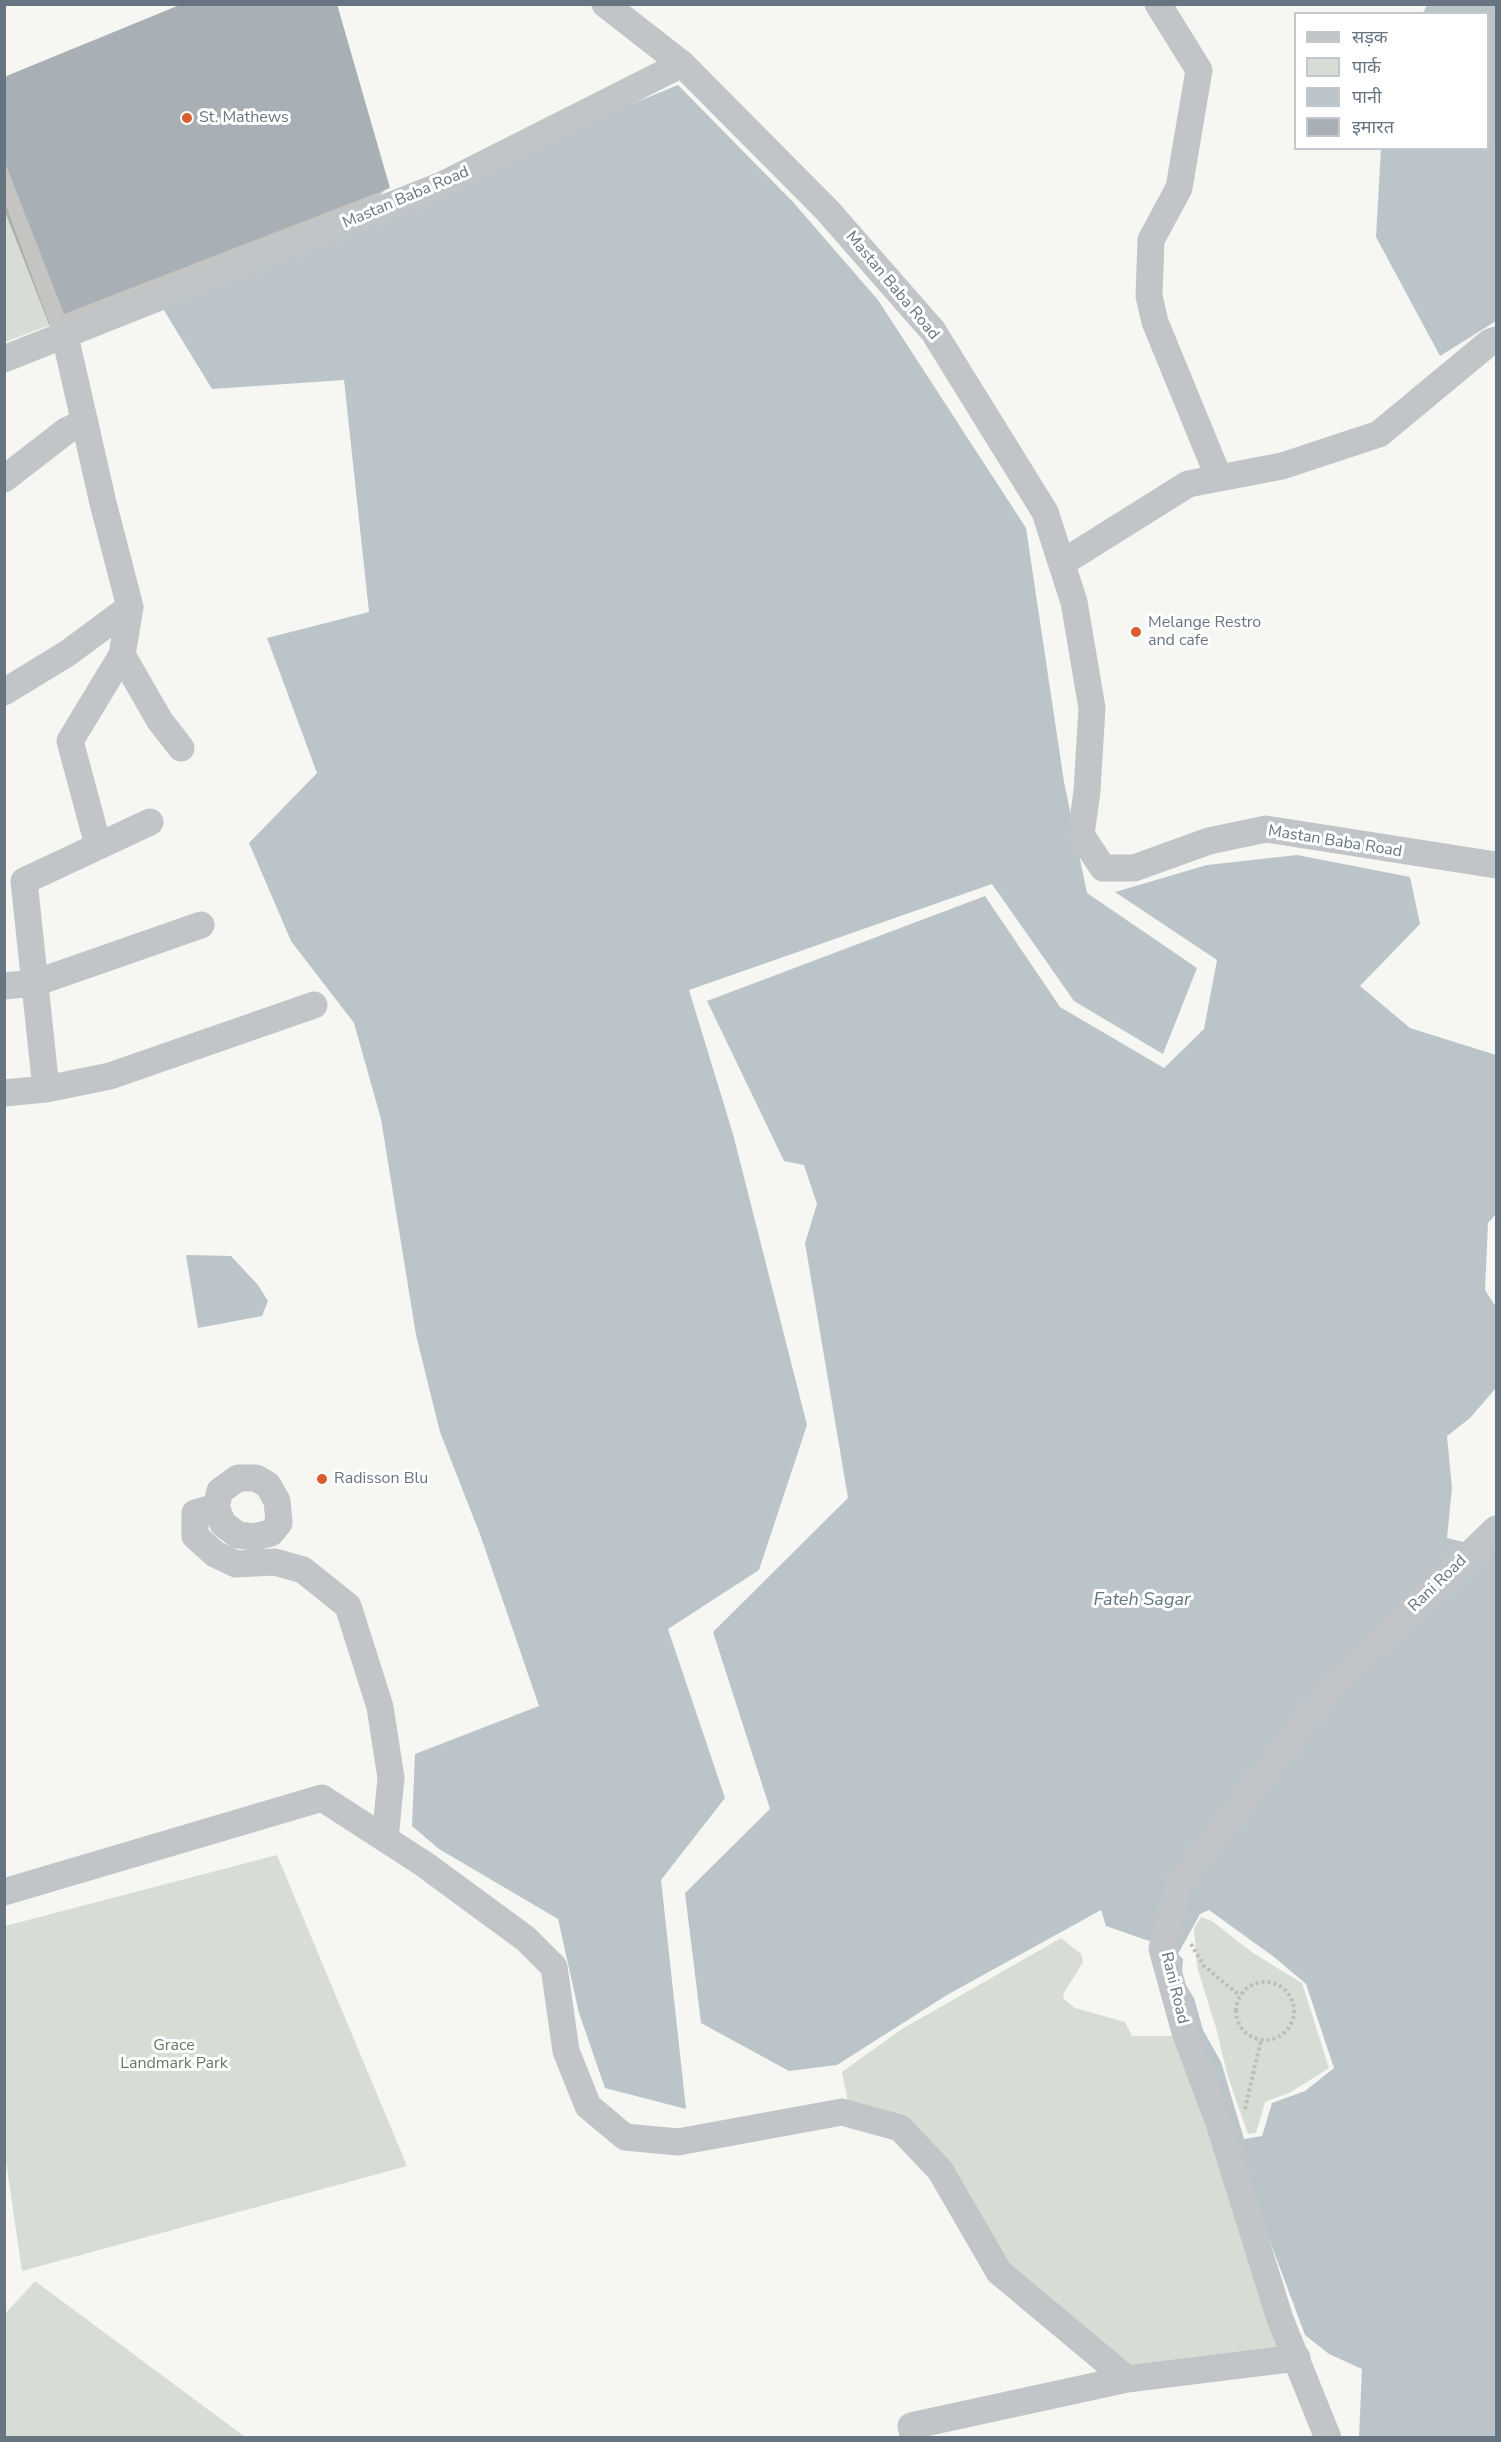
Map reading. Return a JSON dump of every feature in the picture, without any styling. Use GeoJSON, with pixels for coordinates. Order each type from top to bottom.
{"type":"FeatureCollection","features":[{"type":"Feature","properties":{"kind":"street"},"geometry":{"type":"LineString","coordinates":[[604,4],[682,64]]}},
{"type":"Feature","properties":{"kind":"street"},"geometry":{"type":"LineString","coordinates":[[1158,4],[1199,70],[1179,188],[1151,240],[1150,307],[1219,478]]}},
{"type":"Feature","properties":{"kind":"street","name":"Mastan Baba Road"},"geometry":{"type":"LineString","coordinates":[[4,360],[442,185],[682,64],[827,210],[933,332],[1045,512],[1074,602],[1092,708],[1087,790],[1081,835],[1103,868],[1134,868],[1209,841],[1266,829],[1497,866]]}},
{"type":"Feature","properties":{"kind":"street"},"geometry":{"type":"LineString","coordinates":[[65,336],[129,607],[123,655],[70,741],[98,845]]}},
{"type":"Feature","properties":{"kind":"street"},"geometry":{"type":"LineString","coordinates":[[1062,563],[1188,484],[1282,466],[1379,434],[1490,342],[1497,340]]}},
{"type":"Feature","properties":{"kind":"street"},"geometry":{"type":"LineString","coordinates":[[4,479],[66,431],[85,422]]}},
{"type":"Feature","properties":{"kind":"street"},"geometry":{"type":"LineString","coordinates":[[4,692],[68,653],[129,607]]}},
{"type":"Feature","properties":{"kind":"street"},"geometry":{"type":"LineString","coordinates":[[123,655],[160,720],[181,747]]}},
{"type":"Feature","properties":{"kind":"street"},"geometry":{"type":"LineString","coordinates":[[46,1089],[35,983],[14,880],[150,822]]}},
{"type":"Feature","properties":{"kind":"street"},"geometry":{"type":"LineString","coordinates":[[4,986],[35,983],[201,925]]}},
{"type":"Feature","properties":{"kind":"street"},"geometry":{"type":"LineString","coordinates":[[4,1093],[46,1089],[110,1076],[314,1005]]}},
{"type":"Feature","properties":{"kind":"street"},"geometry":{"type":"LineString","coordinates":[[216,1506],[195,1513],[195,1536],[215,1554],[236,1564],[274,1562],[303,1570],[348,1606],[380,1707],[391,1778],[385,1839]]}},
{"type":"Feature","properties":{"kind":"street","name":"Rani Road"},"geometry":{"type":"LineString","coordinates":[[1328,2438],[1280,2319],[1219,2123],[1185,2032],[1162,1949],[1179,1884],[1254,1784],[1330,1689],[1497,1529]]}},
{"type":"Feature","properties":{"kind":"street"},"geometry":{"type":"LineString","coordinates":[[4,1892],[322,1798],[385,1839],[526,1939],[554,1967],[566,2051],[588,2106],[625,2137],[678,2142],[842,2112],[900,2128],[940,2170],[999,2272],[1127,2379]]}},
{"type":"Feature","properties":{"kind":"street"},"geometry":{"type":"LineString","coordinates":[[914,2438],[911,2426],[1127,2379],[1297,2358]]}},
{"type":"Feature","properties":{"kind":"path"},"geometry":{"type":"LineString","coordinates":[[1191,1944],[1203,1966],[1240,1996]]}},
{"type":"Feature","properties":{"kind":"path"},"geometry":{"type":"LineString","coordinates":[[1255,1984],[1273,1984],[1282,1988],[1292,2004],[1291,2022],[1287,2030],[1271,2040],[1261,2040],[1244,2032],[1236,2014],[1240,1996],[1255,1984]]}},
{"type":"Feature","properties":{"kind":"path"},"geometry":{"type":"LineString","coordinates":[[1245,2109],[1261,2040]]}},
{"type":"Feature","properties":{"kind":"green space"},"geometry":{"type":"Polygon","coordinates":[[[4,200],[50,325],[5,342],[4,342],[4,200]]]}},
{"type":"Feature","properties":{"kind":"green space","name":"Grace Landmark Park"},"geometry":{"type":"Polygon","coordinates":[[[277,1855],[407,2166],[22,2271],[4,2148],[5,1926],[277,1855]]]}},
{"type":"Feature","properties":{"kind":"green space"},"geometry":{"type":"Polygon","coordinates":[[[1201,1917],[1212,1921],[1253,1953],[1302,1983],[1329,2068],[1291,2092],[1265,2102],[1256,2133],[1248,2134],[1228,2077],[1197,1967],[1194,1928],[1201,1917]]]}},
{"type":"Feature","properties":{"kind":"green space"},"geometry":{"type":"Polygon","coordinates":[[[1061,1938],[1081,1954],[1083,1962],[1063,1998],[1075,2008],[1125,2022],[1132,2036],[1180,2036],[1282,2350],[1131,2369],[1005,2266],[952,2174],[849,2107],[842,2072],[902,2029],[1061,1938]]]}},
{"type":"Feature","properties":{"kind":"green space"},"geometry":{"type":"Polygon","coordinates":[[[35,2281],[245,2437],[5,2437],[5,2314],[35,2281]]]}},
{"type":"Feature","properties":{"kind":"water"},"geometry":{"type":"Polygon","coordinates":[[[1427,5],[1496,5],[1496,321],[1440,356],[1376,237],[1381,150],[1489,150],[1489,12],[1424,12],[1427,5]]]}},
{"type":"Feature","properties":{"kind":"water"},"geometry":{"type":"Polygon","coordinates":[[[678,85],[793,202],[878,300],[1026,528],[1064,782],[1087,893],[1197,968],[1163,1054],[1074,1001],[992,884],[689,990],[733,1134],[807,1425],[759,1570],[668,1629],[725,1798],[661,1880],[686,2109],[605,2088],[579,2013],[558,1919],[439,1849],[412,1826],[415,1754],[539,1706],[481,1537],[440,1432],[416,1335],[381,1119],[354,1023],[291,941],[249,843],[317,773],[267,638],[369,612],[344,380],[212,389],[157,299],[678,85]]]}},
{"type":"Feature","properties":{"kind":"water","name":"Fateh Sagar"},"geometry":{"type":"Polygon","coordinates":[[[1297,855],[1410,877],[1420,924],[1360,986],[1410,1028],[1496,1055],[1496,1214],[1488,1223],[1485,1290],[1496,1307],[1496,1388],[1470,1418],[1447,1436],[1452,1488],[1447,1538],[1496,1550],[1496,2437],[1359,2437],[1362,2369],[1329,2354],[1305,2335],[1224,2118],[1172,1949],[1106,1926],[1101,1910],[947,1995],[837,2065],[789,2071],[701,2023],[685,1893],[770,1809],[713,1632],[848,1498],[805,1243],[817,1204],[804,1165],[784,1161],[707,1001],[985,896],[1060,1007],[1164,1068],[1204,1029],[1217,960],[1115,892],[1207,865],[1297,855]],[[1209,1910],[1200,1914],[1178,1954],[1183,1959],[1184,1982],[1194,1998],[1203,2030],[1221,2062],[1244,2139],[1262,2136],[1272,2103],[1305,2091],[1334,2068],[1306,1984],[1274,1957],[1209,1910]]]}},
{"type":"Feature","properties":{"kind":"water"},"geometry":{"type":"Polygon","coordinates":[[[186,1255],[231,1256],[258,1285],[268,1301],[262,1316],[198,1328],[186,1255]]]}},
{"type":"Feature","properties":{"kind":"building","name":"St. Mathews"},"geometry":{"type":"Polygon","coordinates":[[[182,4],[337,4],[390,188],[64,314],[4,160],[4,77],[182,4]]]}},
{"type":"Feature","properties":{"kind":"place","name":"St. Mathews"},"geometry":{"type":"Point","coordinates":[187,118]}},
{"type":"Feature","properties":{"kind":"place","name":"Melange Restro and cafe"},"geometry":{"type":"Point","coordinates":[1136,632]}},
{"type":"Feature","properties":{"kind":"place","name":"Radisson Blu"},"geometry":{"type":"Point","coordinates":[322,1479]}}]}
